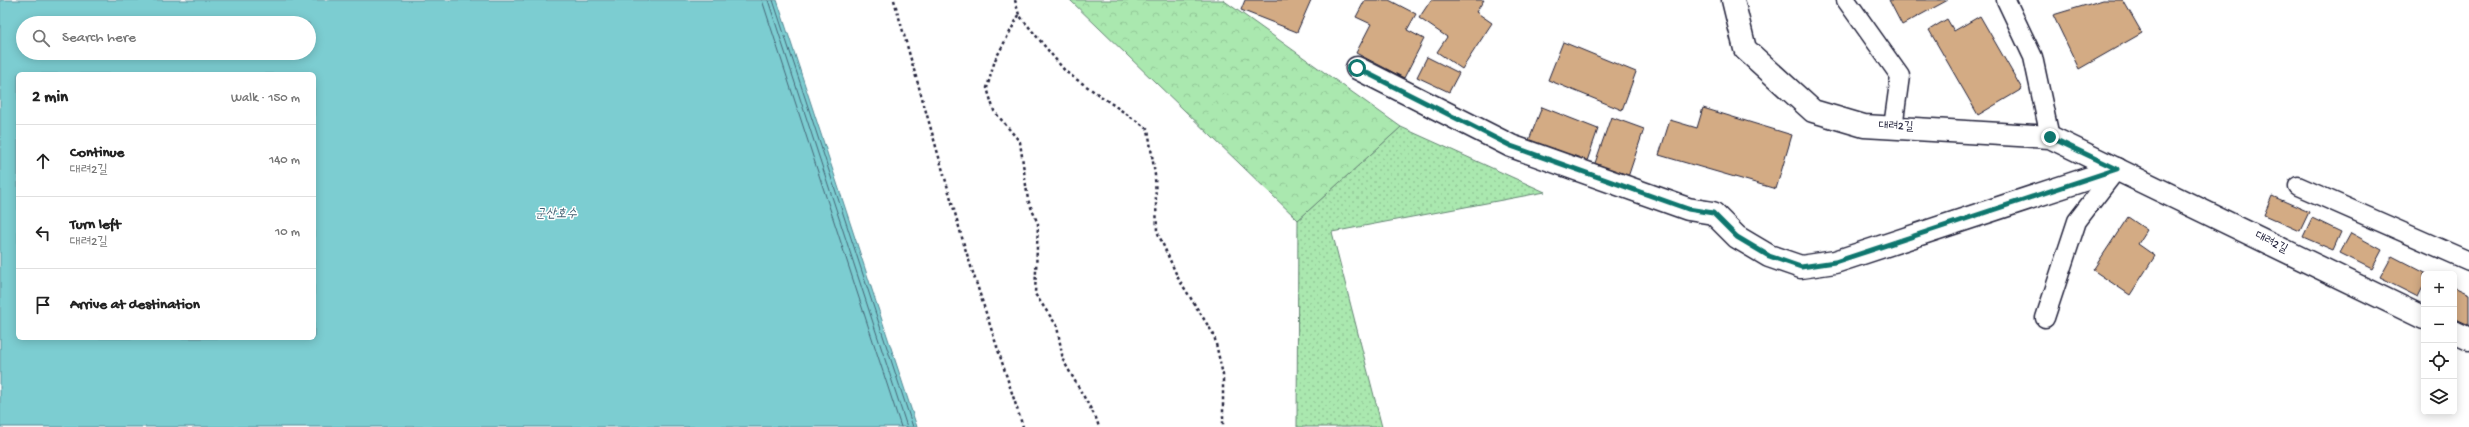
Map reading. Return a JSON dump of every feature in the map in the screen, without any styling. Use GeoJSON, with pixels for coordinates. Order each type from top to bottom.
{"type":"FeatureCollection","features":[{"type":"Feature","properties":{"kind":"street","name":"대려2길"},"geometry":{"type":"LineString","coordinates":[[1733,0],[1745,49],[1813,111],[1864,126],[2050,137],[2421,317]]}},
{"type":"Feature","properties":{"kind":"street"},"geometry":{"type":"LineString","coordinates":[[1357,68],[1511,146],[1688,209],[1713,213],[1743,241],[1769,256],[1801,267],[1835,262],[2117,169]]}},
{"type":"Feature","properties":{"kind":"street"},"geometry":{"type":"LineString","coordinates":[[2457,333],[2469,339]]}},
{"type":"Feature","properties":{"kind":"lane"},"geometry":{"type":"LineString","coordinates":[[1846,0],[1900,76],[1893,127]]}},
{"type":"Feature","properties":{"kind":"lane"},"geometry":{"type":"LineString","coordinates":[[2006,0],[2033,57],[2050,137]]}},
{"type":"Feature","properties":{"kind":"lane"},"geometry":{"type":"LineString","coordinates":[[2045,318],[2077,221],[2117,169]]}},
{"type":"Feature","properties":{"kind":"lane"},"geometry":{"type":"LineString","coordinates":[[2298,186],[2469,261]]}},
{"type":"Feature","properties":{"kind":"path"},"geometry":{"type":"LineString","coordinates":[[894,0],[965,248],[1023,427]]}},
{"type":"Feature","properties":{"kind":"path"},"geometry":{"type":"LineString","coordinates":[[1015,0],[1019,15],[1066,72],[1148,129],[1155,175],[1157,231],[1178,278],[1214,336],[1223,375],[1223,427]]}},
{"type":"Feature","properties":{"kind":"path"},"geometry":{"type":"LineString","coordinates":[[1019,15],[995,60],[987,88],[994,111],[1020,142],[1028,200],[1038,224],[1035,294],[1056,326],[1063,360],[1096,418],[1099,427]]}},
{"type":"Feature","properties":{"kind":"green space"},"geometry":{"type":"Polygon","coordinates":[[[1070,0],[1223,0],[1401,127],[1298,220],[1070,0]]]}},
{"type":"Feature","properties":{"kind":"green space"},"geometry":{"type":"Polygon","coordinates":[[[1401,127],[1545,192],[1332,232],[1382,427],[1297,427],[1298,220],[1401,127]]]}},
{"type":"Feature","properties":{"kind":"water","name":"군산호수"},"geometry":{"type":"Polygon","coordinates":[[[0,0],[777,0],[917,427],[0,427],[0,0]]]}},
{"type":"Feature","properties":{"kind":"building"},"geometry":{"type":"Polygon","coordinates":[[[1245,0],[1311,0],[1297,32],[1241,10],[1245,0]]]}},
{"type":"Feature","properties":{"kind":"building"},"geometry":{"type":"Polygon","coordinates":[[[1365,0],[1389,0],[1416,14],[1407,30],[1424,39],[1404,78],[1356,53],[1371,24],[1356,17],[1365,0]]]}},
{"type":"Feature","properties":{"kind":"building"},"geometry":{"type":"Polygon","coordinates":[[[1431,0],[1484,0],[1476,12],[1492,23],[1462,69],[1437,52],[1447,37],[1419,18],[1431,0]]]}},
{"type":"Feature","properties":{"kind":"building"},"geometry":{"type":"Polygon","coordinates":[[[1889,0],[1948,0],[1902,25],[1889,0]]]}},
{"type":"Feature","properties":{"kind":"building"},"geometry":{"type":"Polygon","coordinates":[[[2103,0],[2123,0],[2142,33],[2079,69],[2053,15],[2103,0]]]}},
{"type":"Feature","properties":{"kind":"building"},"geometry":{"type":"Polygon","coordinates":[[[1980,16],[2022,89],[1978,115],[1929,30],[1947,19],[1954,31],[1980,16]]]}},
{"type":"Feature","properties":{"kind":"building"},"geometry":{"type":"Polygon","coordinates":[[[1563,42],[1636,72],[1622,110],[1548,80],[1563,42]]]}},
{"type":"Feature","properties":{"kind":"building"},"geometry":{"type":"Polygon","coordinates":[[[1427,57],[1459,73],[1449,92],[1417,77],[1427,57]]]}},
{"type":"Feature","properties":{"kind":"building"},"geometry":{"type":"Polygon","coordinates":[[[1542,107],[1598,129],[1587,161],[1529,140],[1542,107]]]}},
{"type":"Feature","properties":{"kind":"building"},"geometry":{"type":"Polygon","coordinates":[[[1703,108],[1792,135],[1776,189],[1659,155],[1670,120],[1697,128],[1703,108]]]}},
{"type":"Feature","properties":{"kind":"building"},"geometry":{"type":"Polygon","coordinates":[[[1611,117],[1644,129],[1628,177],[1594,166],[1611,117]]]}},
{"type":"Feature","properties":{"kind":"building"},"geometry":{"type":"Polygon","coordinates":[[[2272,196],[2309,212],[2300,231],[2264,215],[2272,196]]]}},
{"type":"Feature","properties":{"kind":"building"},"geometry":{"type":"Polygon","coordinates":[[[2128,217],[2147,230],[2138,244],[2155,256],[2130,295],[2093,270],[2128,217]]]}},
{"type":"Feature","properties":{"kind":"building"},"geometry":{"type":"Polygon","coordinates":[[[2312,218],[2341,232],[2333,250],[2303,237],[2312,218]]]}},
{"type":"Feature","properties":{"kind":"building"},"geometry":{"type":"Polygon","coordinates":[[[2351,233],[2382,250],[2372,269],[2340,253],[2351,233]]]}},
{"type":"Feature","properties":{"kind":"building"},"geometry":{"type":"Polygon","coordinates":[[[2392,256],[2421,271],[2421,291],[2418,297],[2380,278],[2392,256]]]}},
{"type":"Feature","properties":{"kind":"building"},"geometry":{"type":"Polygon","coordinates":[[[2457,288],[2469,294],[2469,325],[2457,319],[2457,288]]]}},
{"type":"Feature","properties":{"kind":"route"},"geometry":{"type":"LineString","coordinates":[[1357,68],[1511,146],[1688,209],[1713,213],[1737,237],[1769,256],[1801,267],[1835,262],[2117,169],[2050,137]]}}]}
